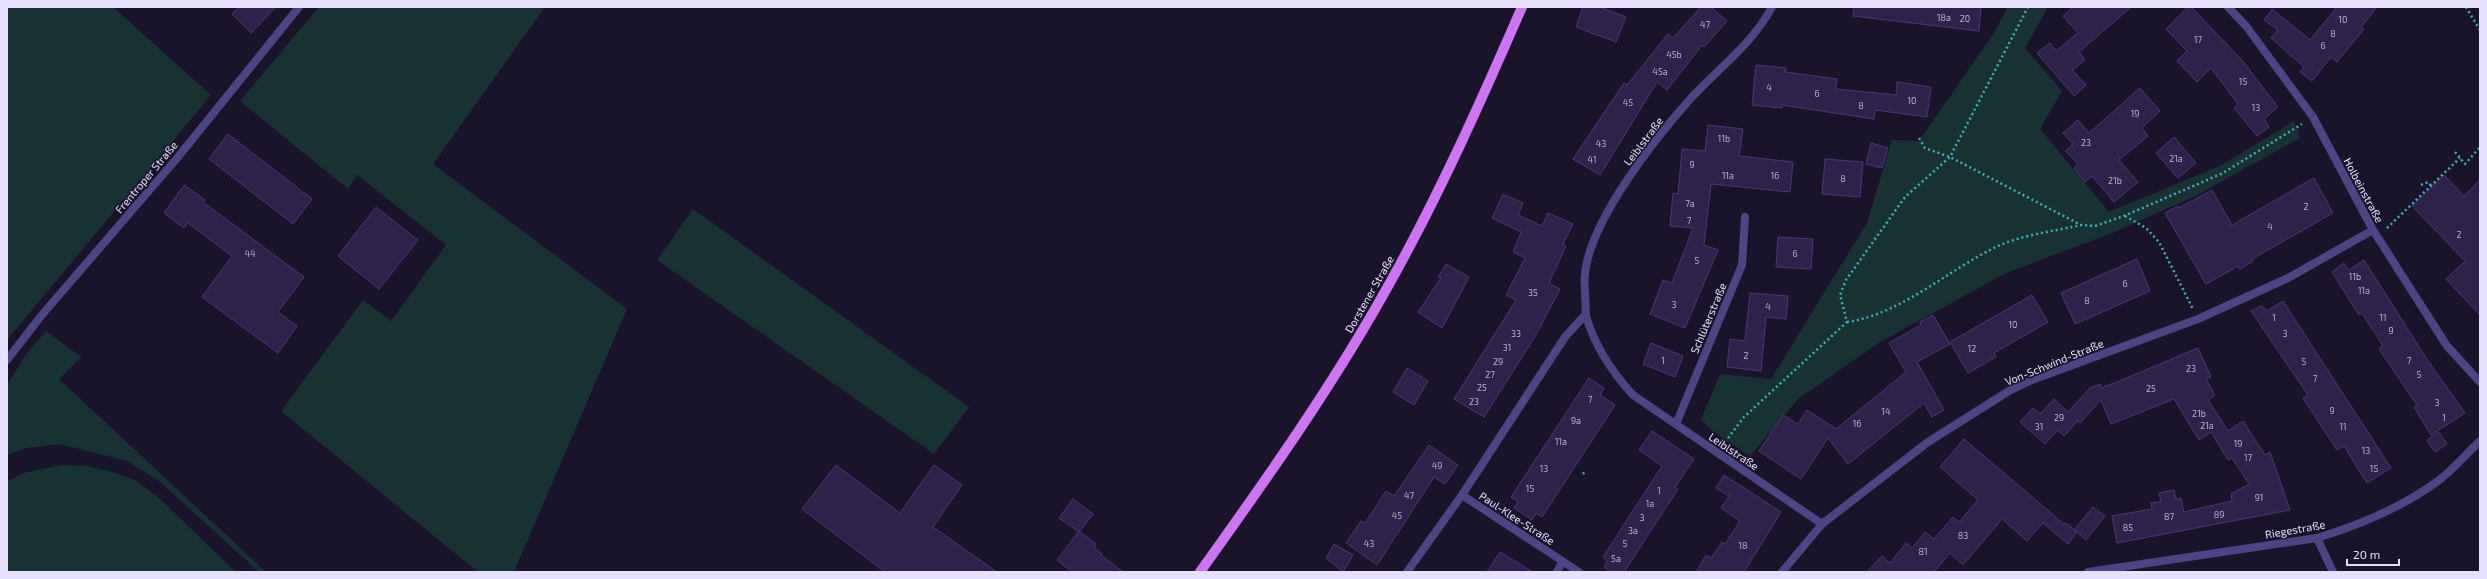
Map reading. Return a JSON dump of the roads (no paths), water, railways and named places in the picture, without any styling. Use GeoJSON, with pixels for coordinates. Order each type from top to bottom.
{"type":"FeatureCollection","features":[{"type":"Feature","properties":{"kind":"main road","name":"Dorstener Straße"},"geometry":{"type":"LineString","coordinates":[[1200,572],[1310,414],[1392,280],[1458,151],[1522,7]]}},
{"type":"Feature","properties":{"kind":"street","name":"Frentroper Straße"},"geometry":{"type":"LineString","coordinates":[[7,360],[41,316],[178,157],[299,7]]}},
{"type":"Feature","properties":{"kind":"street","name":"Leiblstraße"},"geometry":{"type":"LineString","coordinates":[[1772,7],[1733,58],[1693,97],[1649,147],[1624,186],[1596,236],[1585,273],[1586,314],[1601,355],[1615,375],[1633,395],[1822,524]]}},
{"type":"Feature","properties":{"kind":"street","name":"Holbeinstraße"},"geometry":{"type":"LineString","coordinates":[[2228,7],[2246,26],[2313,117],[2375,233],[2447,346],[2480,382]]}},
{"type":"Feature","properties":{"kind":"street","name":"Schlüterstraße"},"geometry":{"type":"LineString","coordinates":[[1676,424],[1742,265],[1745,217]]}},
{"type":"Feature","properties":{"kind":"street","name":"Von-Schwind-Straße"},"geometry":{"type":"LineString","coordinates":[[1782,572],[1822,524],[1928,442],[2009,391],[2032,380],[2198,319],[2288,278],[2375,233]]}},
{"type":"Feature","properties":{"kind":"street"},"geometry":{"type":"LineString","coordinates":[[1462,495],[1565,337],[1586,314]]}},
{"type":"Feature","properties":{"kind":"street","name":"Riegestraße"},"geometry":{"type":"LineString","coordinates":[[2088,572],[2317,538],[2384,514],[2438,481],[2480,441]]}},
{"type":"Feature","properties":{"kind":"street","name":"Paul-Klee-Straße"},"geometry":{"type":"LineString","coordinates":[[1406,572],[1462,495],[1579,572]]}},
{"type":"Feature","properties":{"kind":"street"},"geometry":{"type":"LineString","coordinates":[[2317,538],[2333,572]]}},
{"type":"Feature","properties":{"kind":"street"},"geometry":{"type":"LineString","coordinates":[[1557,572],[1562,562]]}}]}
